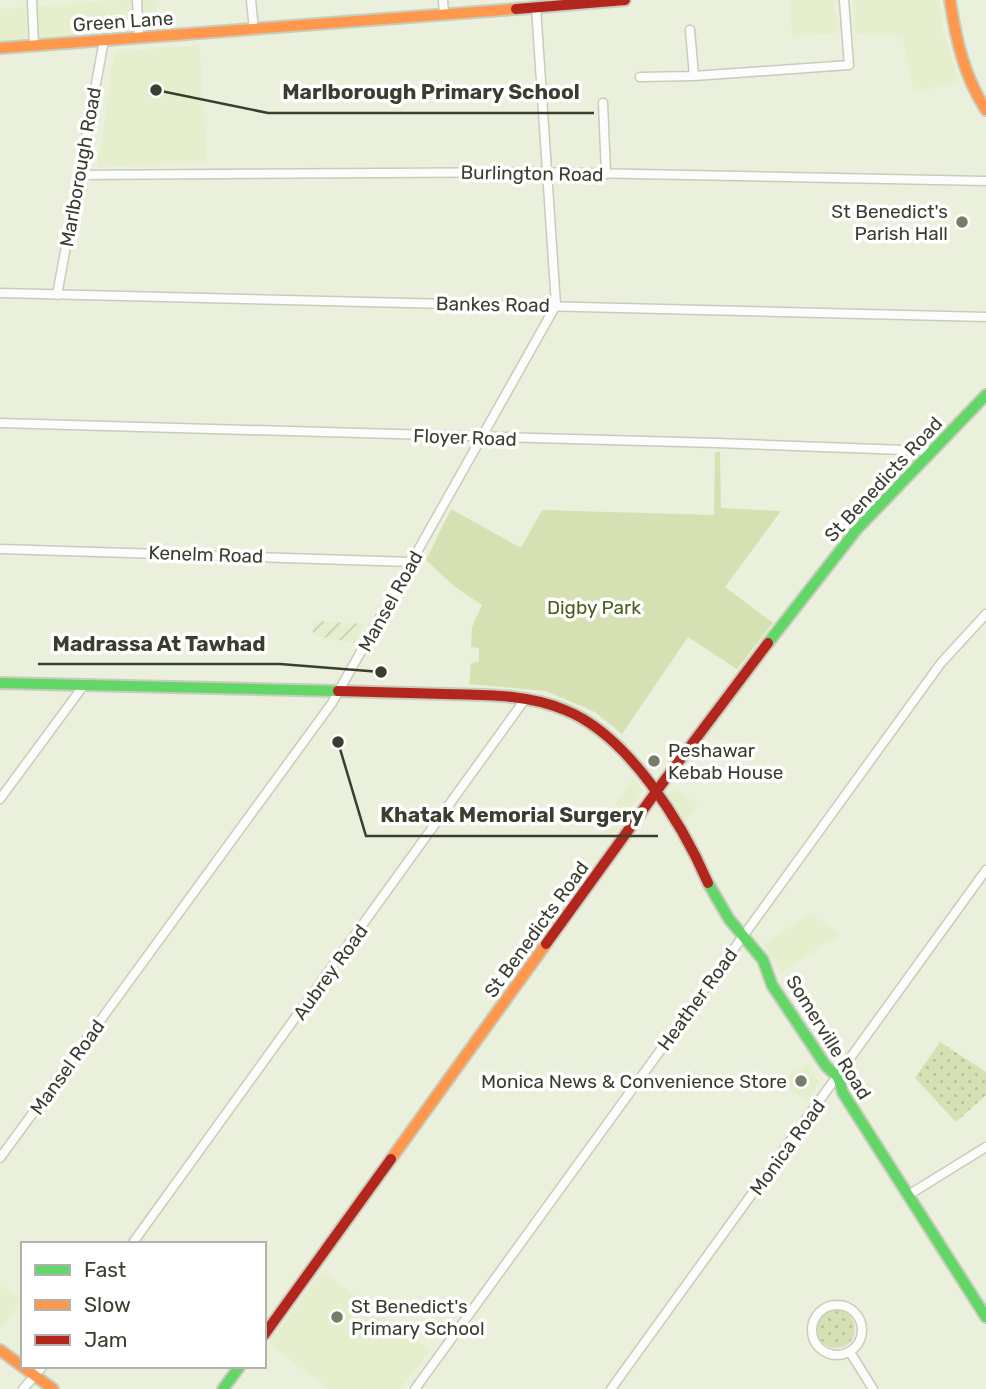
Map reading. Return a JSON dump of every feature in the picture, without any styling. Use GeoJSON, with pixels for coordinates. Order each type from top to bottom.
{"type":"FeatureCollection","features":[{"type":"Feature","properties":{"kind":"street"},"geometry":{"type":"LineString","coordinates":[[32,0],[34,45]]}},
{"type":"Feature","properties":{"kind":"street"},"geometry":{"type":"LineString","coordinates":[[137,0],[139,37]]}},
{"type":"Feature","properties":{"kind":"street"},"geometry":{"type":"LineString","coordinates":[[251,0],[254,30]]}},
{"type":"Feature","properties":{"kind":"street"},"geometry":{"type":"LineString","coordinates":[[443,0],[444,15]]}},
{"type":"Feature","properties":{"kind":"street","name":"Green Lane"},"geometry":{"type":"LineString","coordinates":[[0,48],[625,0]]}},
{"type":"Feature","properties":{"kind":"street"},"geometry":{"type":"LineString","coordinates":[[640,77],[849,65],[844,0]]}},
{"type":"Feature","properties":{"kind":"street"},"geometry":{"type":"LineString","coordinates":[[950,0],[957,47],[975,94],[986,110]]}},
{"type":"Feature","properties":{"kind":"street"},"geometry":{"type":"LineString","coordinates":[[536,7],[556,305]]}},
{"type":"Feature","properties":{"kind":"street"},"geometry":{"type":"LineString","coordinates":[[691,30],[694,76]]}},
{"type":"Feature","properties":{"kind":"street","name":"Marlborough Road"},"geometry":{"type":"LineString","coordinates":[[57,295],[104,40]]}},
{"type":"Feature","properties":{"kind":"street"},"geometry":{"type":"LineString","coordinates":[[603,103],[606,174]]}},
{"type":"Feature","properties":{"kind":"street","name":"Burlington Road"},"geometry":{"type":"LineString","coordinates":[[78,175],[547,173],[986,181]]}},
{"type":"Feature","properties":{"kind":"street","name":"Bankes Road"},"geometry":{"type":"LineString","coordinates":[[0,293],[986,317]]}},
{"type":"Feature","properties":{"kind":"street","name":"Mansel Road"},"geometry":{"type":"LineString","coordinates":[[0,1158],[340,691],[484,438],[556,305]]}},
{"type":"Feature","properties":{"kind":"street","name":"St Benedicts Road"},"geometry":{"type":"LineString","coordinates":[[266,1332],[760,653],[857,529],[986,395]]}},
{"type":"Feature","properties":{"kind":"street","name":"Floyer Road"},"geometry":{"type":"LineString","coordinates":[[0,423],[717,443],[931,452]]}},
{"type":"Feature","properties":{"kind":"street","name":"Kenelm Road"},"geometry":{"type":"LineString","coordinates":[[0,549],[412,562]]}},
{"type":"Feature","properties":{"kind":"street","name":"Heather Road"},"geometry":{"type":"LineString","coordinates":[[415,1389],[941,663],[986,614]]}},
{"type":"Feature","properties":{"kind":"street","name":"Somerville Road"},"geometry":{"type":"LineString","coordinates":[[0,683],[496,695],[526,698],[575,714],[624,755],[656,793],[700,861],[703,874],[735,927],[745,935],[772,972],[772,985],[826,1066],[838,1077],[843,1093],[986,1317]]}},
{"type":"Feature","properties":{"kind":"street"},"geometry":{"type":"LineString","coordinates":[[0,799],[84,685]]}},
{"type":"Feature","properties":{"kind":"street","name":"Aubrey Road"},"geometry":{"type":"LineString","coordinates":[[133,1242],[526,698]]}},
{"type":"Feature","properties":{"kind":"street","name":"Monica Road"},"geometry":{"type":"LineString","coordinates":[[611,1389],[986,870]]}},
{"type":"Feature","properties":{"kind":"street"},"geometry":{"type":"LineString","coordinates":[[909,1194],[986,1147]]}},
{"type":"Feature","properties":{"kind":"street"},"geometry":{"type":"LineString","coordinates":[[839,1305],[849,1308],[857,1315],[862,1324],[862,1335],[850,1352],[840,1355],[820,1349],[811,1330],[813,1320],[820,1311],[839,1305]]}},
{"type":"Feature","properties":{"kind":"street"},"geometry":{"type":"LineString","coordinates":[[0,1350],[21,1366]]}},
{"type":"Feature","properties":{"kind":"street"},"geometry":{"type":"LineString","coordinates":[[850,1352],[873,1389]]}},
{"type":"Feature","properties":{"kind":"street"},"geometry":{"type":"LineString","coordinates":[[24,1368],[53,1389]]}},
{"type":"Feature","properties":{"kind":"street"},"geometry":{"type":"LineString","coordinates":[[23,1389],[42,1368]]}},
{"type":"Feature","properties":{"kind":"street"},"geometry":{"type":"LineString","coordinates":[[223,1389],[239,1368]]}},
{"type":"Feature","properties":{"kind":"shaded area"},"geometry":{"type":"Polygon","coordinates":[[[119,0],[156,0],[159,28],[0,42],[0,9],[119,0]]]}},
{"type":"Feature","properties":{"kind":"shaded area"},"geometry":{"type":"Polygon","coordinates":[[[789,0],[834,0],[837,33],[792,37],[789,0]]]}},
{"type":"Feature","properties":{"kind":"shaded area"},"geometry":{"type":"Polygon","coordinates":[[[853,0],[939,0],[943,33],[960,81],[914,93],[902,36],[856,34],[853,0]]]}},
{"type":"Feature","properties":{"kind":"shaded area"},"geometry":{"type":"Polygon","coordinates":[[[200,45],[207,162],[98,167],[114,52],[200,45]]]}},
{"type":"Feature","properties":{"kind":"shaded area"},"geometry":{"type":"Polygon","coordinates":[[[313,621],[366,624],[354,643],[313,635],[313,621]]]}},
{"type":"Feature","properties":{"kind":"shaded area"},"geometry":{"type":"Polygon","coordinates":[[[633,778],[643,789],[611,838],[598,829],[633,778]]]}},
{"type":"Feature","properties":{"kind":"shaded area"},"geometry":{"type":"Polygon","coordinates":[[[674,788],[698,805],[684,823],[666,796],[674,788]]]}},
{"type":"Feature","properties":{"kind":"shaded area"},"geometry":{"type":"Polygon","coordinates":[[[810,914],[842,934],[781,973],[764,944],[810,914]]]}},
{"type":"Feature","properties":{"kind":"shaded area"},"geometry":{"type":"Polygon","coordinates":[[[808,1063],[819,1082],[807,1102],[780,1082],[808,1063]]]}},
{"type":"Feature","properties":{"kind":"shaded area","name":"St Benedict's Primary School"},"geometry":{"type":"Polygon","coordinates":[[[322,1271],[431,1350],[400,1389],[329,1389],[268,1344],[322,1271]]]}},
{"type":"Feature","properties":{"kind":"shaded area"},"geometry":{"type":"Polygon","coordinates":[[[0,1285],[21,1301],[0,1330],[0,1285]]]}},
{"type":"Feature","properties":{"kind":"green space","name":"Digby Park"},"geometry":{"type":"Polygon","coordinates":[[[715,452],[720,452],[721,508],[781,511],[725,587],[773,623],[737,669],[688,637],[622,734],[595,712],[546,691],[469,684],[471,663],[479,662],[479,648],[471,647],[472,627],[482,605],[455,587],[426,560],[451,509],[521,548],[542,510],[714,515],[715,452]]]}},
{"type":"Feature","properties":{"kind":"green space"},"geometry":{"type":"Polygon","coordinates":[[[940,1042],[986,1072],[986,1095],[956,1122],[915,1078],[940,1042]]]}},
{"type":"Feature","properties":{"kind":"green space"},"geometry":{"type":"Polygon","coordinates":[[[836,1310],[849,1316],[855,1329],[849,1342],[836,1348],[823,1342],[817,1329],[823,1316],[836,1310]]]}},
{"type":"Feature","properties":{"kind":"traffic: fast"},"geometry":{"type":"LineString","coordinates":[[768,643],[857,529],[986,395]]}},
{"type":"Feature","properties":{"kind":"traffic: fast"},"geometry":{"type":"LineString","coordinates":[[0,683],[338,691]]}},
{"type":"Feature","properties":{"kind":"traffic: fast"},"geometry":{"type":"LineString","coordinates":[[708,883],[729,919],[763,960],[772,985],[826,1066],[838,1077],[843,1093],[986,1317]]}},
{"type":"Feature","properties":{"kind":"traffic: fast"},"geometry":{"type":"LineString","coordinates":[[223,1389],[239,1368]]}},
{"type":"Feature","properties":{"kind":"traffic: slow"},"geometry":{"type":"LineString","coordinates":[[950,0],[962,57],[986,110]]}},
{"type":"Feature","properties":{"kind":"traffic: slow"},"geometry":{"type":"LineString","coordinates":[[0,48],[516,9]]}},
{"type":"Feature","properties":{"kind":"traffic: slow"},"geometry":{"type":"LineString","coordinates":[[391,1159],[546,944]]}},
{"type":"Feature","properties":{"kind":"traffic: slow"},"geometry":{"type":"LineString","coordinates":[[0,1350],[21,1365]]}},
{"type":"Feature","properties":{"kind":"traffic: slow"},"geometry":{"type":"LineString","coordinates":[[24,1368],[53,1389]]}},
{"type":"Feature","properties":{"kind":"traffic: jam"},"geometry":{"type":"LineString","coordinates":[[516,9],[625,0]]}},
{"type":"Feature","properties":{"kind":"traffic: jam"},"geometry":{"type":"LineString","coordinates":[[546,944],[768,643]]}},
{"type":"Feature","properties":{"kind":"traffic: jam"},"geometry":{"type":"LineString","coordinates":[[338,691],[506,696],[565,710],[588,722],[631,760],[668,808],[708,883]]}},
{"type":"Feature","properties":{"kind":"traffic: jam"},"geometry":{"type":"LineString","coordinates":[[266,1332],[391,1159]]}},
{"type":"Feature","properties":{"kind":"place","name":"Marlborough Primary School"},"geometry":{"type":"Point","coordinates":[156,90]}},
{"type":"Feature","properties":{"kind":"place","name":"St Benedict's Parish Hall"},"geometry":{"type":"Point","coordinates":[962,222]}},
{"type":"Feature","properties":{"kind":"place","name":"Madrassa At Tawhad"},"geometry":{"type":"Point","coordinates":[381,672]}},
{"type":"Feature","properties":{"kind":"place","name":"Khatak Memorial Surgery"},"geometry":{"type":"Point","coordinates":[338,742]}},
{"type":"Feature","properties":{"kind":"place","name":"Peshawar Kebab House"},"geometry":{"type":"Point","coordinates":[654,761]}},
{"type":"Feature","properties":{"kind":"place","name":"Monica News & Convenience Store"},"geometry":{"type":"Point","coordinates":[801,1081]}},
{"type":"Feature","properties":{"kind":"place","name":"St Benedict's Primary School"},"geometry":{"type":"Point","coordinates":[337,1317]}}]}
